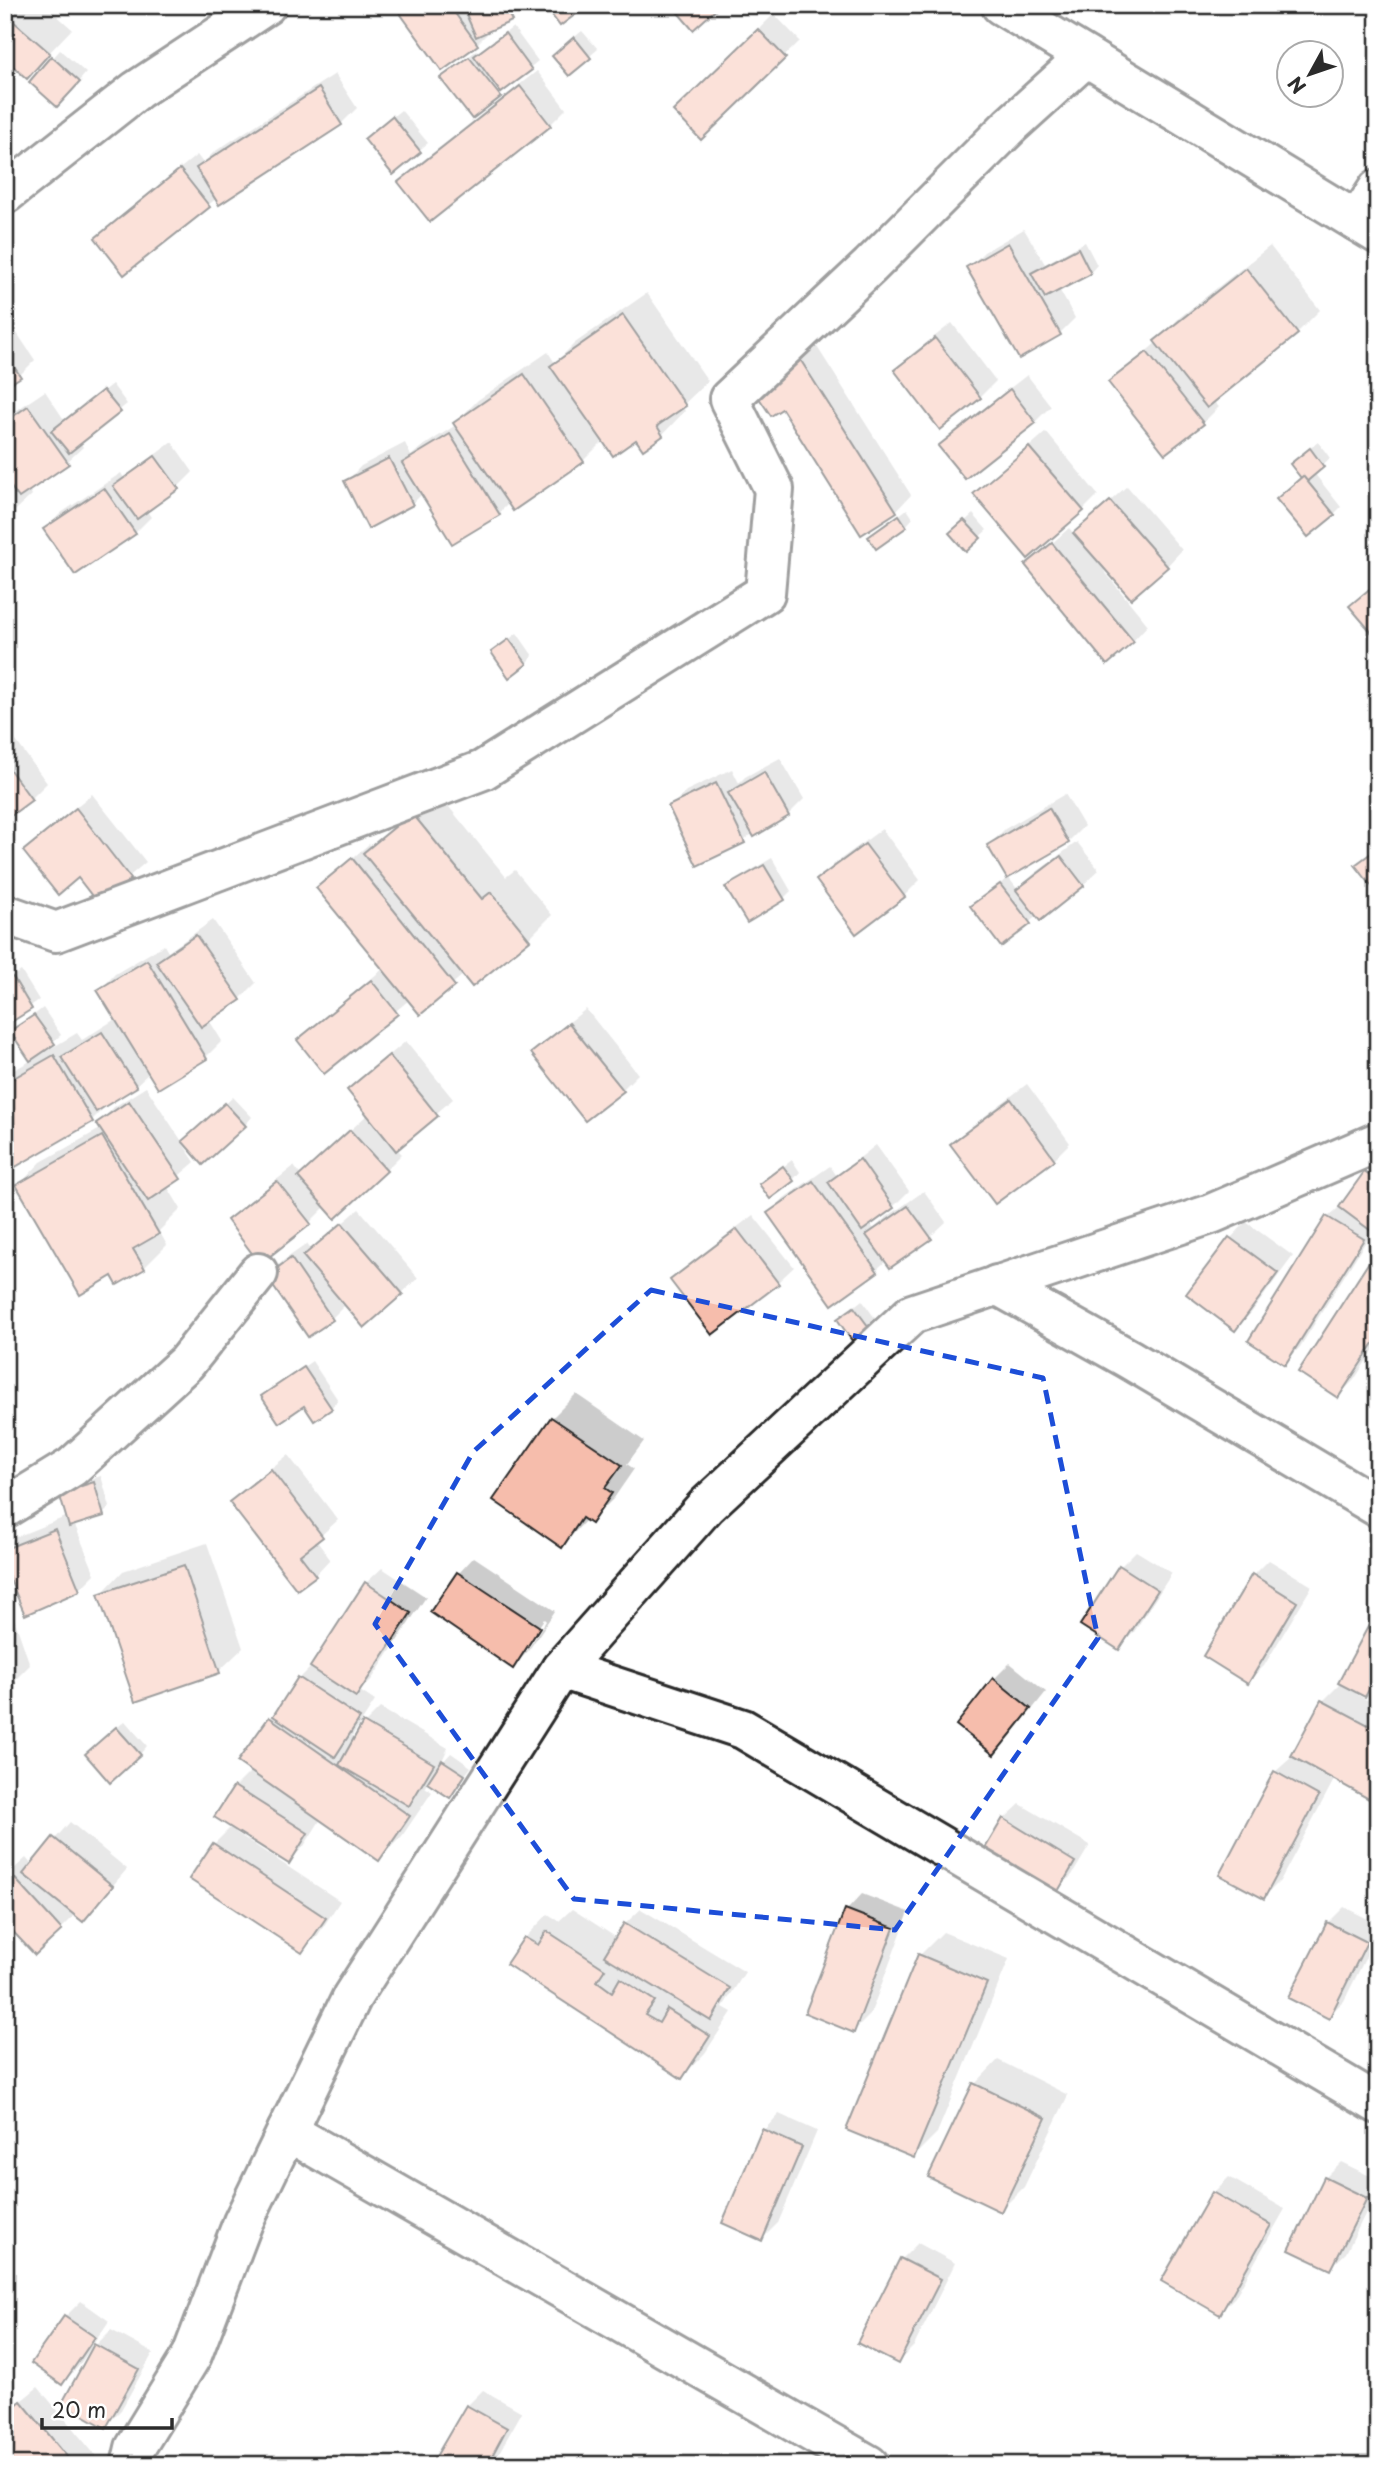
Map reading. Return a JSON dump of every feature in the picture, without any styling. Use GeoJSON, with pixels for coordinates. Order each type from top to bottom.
{"type":"FeatureCollection","features":[{"type":"Feature","properties":{"kind":"street"},"geometry":{"type":"LineString","coordinates":[[5,194],[137,90],[265,5]]}},
{"type":"Feature","properties":{"kind":"street"},"geometry":{"type":"LineString","coordinates":[[1001,5],[1367,227],[1378,189]]}},
{"type":"Feature","properties":{"kind":"street"},"geometry":{"type":"LineString","coordinates":[[5,914],[56,932],[483,770],[765,593],[774,488],[729,399],[1086,57]]}},
{"type":"Feature","properties":{"kind":"street"},"geometry":{"type":"LineString","coordinates":[[131,2465],[135,2448],[192,2356],[243,2222],[352,1997],[561,1668],[706,1506],[912,1314],[1211,1214],[1378,1142]]}},
{"type":"Feature","properties":{"kind":"street"},"geometry":{"type":"LineString","coordinates":[[5,1508],[72,1467],[186,1363],[258,1273]]}},
{"type":"Feature","properties":{"kind":"street"},"geometry":{"type":"LineString","coordinates":[[997,1285],[1129,1359],[1378,1507]]}},
{"type":"Feature","properties":{"kind":"street"},"geometry":{"type":"LineString","coordinates":[[561,1668],[743,1729],[1378,2104]]}},
{"type":"Feature","properties":{"kind":"street"},"geometry":{"type":"LineString","coordinates":[[287,2131],[869,2465]]}},
{"type":"Feature","properties":{"kind":"highlighted area"},"geometry":{"type":"Polygon","coordinates":[[[651,1290],[1043,1378],[1098,1638],[895,1930],[574,1899],[375,1624],[473,1452],[651,1290]]]}},
{"type":"Feature","properties":{"kind":"building"},"geometry":{"type":"Polygon","coordinates":[[[394,5],[449,5],[478,45],[442,71],[394,5]]]}},
{"type":"Feature","properties":{"kind":"building"},"geometry":{"type":"Polygon","coordinates":[[[462,5],[504,5],[512,21],[476,37],[462,5]]]}},
{"type":"Feature","properties":{"kind":"building"},"geometry":{"type":"Polygon","coordinates":[[[544,5],[588,5],[560,26],[544,5]]]}},
{"type":"Feature","properties":{"kind":"building"},"geometry":{"type":"Polygon","coordinates":[[[721,5],[693,30],[673,7],[721,5]]]}},
{"type":"Feature","properties":{"kind":"building"},"geometry":{"type":"Polygon","coordinates":[[[5,14],[50,53],[27,79],[5,59],[5,14]]]}},
{"type":"Feature","properties":{"kind":"building"},"geometry":{"type":"Polygon","coordinates":[[[758,29],[786,58],[701,140],[673,111],[758,29]]]}},
{"type":"Feature","properties":{"kind":"building"},"geometry":{"type":"Polygon","coordinates":[[[505,33],[532,70],[501,93],[474,56],[505,33]]]}},
{"type":"Feature","properties":{"kind":"building"},"geometry":{"type":"Polygon","coordinates":[[[574,37],[591,58],[569,76],[552,56],[574,37]]]}},
{"type":"Feature","properties":{"kind":"building"},"geometry":{"type":"Polygon","coordinates":[[[51,56],[80,82],[57,107],[29,82],[51,56]]]}},
{"type":"Feature","properties":{"kind":"building"},"geometry":{"type":"Polygon","coordinates":[[[469,57],[501,97],[472,119],[440,78],[469,57]]]}},
{"type":"Feature","properties":{"kind":"building"},"geometry":{"type":"Polygon","coordinates":[[[520,86],[551,126],[430,222],[398,182],[520,86]]]}},
{"type":"Feature","properties":{"kind":"building"},"geometry":{"type":"Polygon","coordinates":[[[319,88],[342,125],[219,205],[196,168],[319,88]]]}},
{"type":"Feature","properties":{"kind":"building"},"geometry":{"type":"Polygon","coordinates":[[[392,116],[421,152],[393,175],[364,139],[392,116]]]}},
{"type":"Feature","properties":{"kind":"building"},"geometry":{"type":"Polygon","coordinates":[[[180,169],[210,207],[124,275],[95,238],[180,169]]]}},
{"type":"Feature","properties":{"kind":"building"},"geometry":{"type":"Polygon","coordinates":[[[1008,243],[1061,335],[1019,359],[966,267],[1008,243]]]}},
{"type":"Feature","properties":{"kind":"building"},"geometry":{"type":"Polygon","coordinates":[[[1078,248],[1091,274],[1045,298],[1031,273],[1078,248]]]}},
{"type":"Feature","properties":{"kind":"building"},"geometry":{"type":"Polygon","coordinates":[[[1246,268],[1298,334],[1207,408],[1154,341],[1246,268]]]}},
{"type":"Feature","properties":{"kind":"building"},"geometry":{"type":"Polygon","coordinates":[[[623,315],[686,406],[657,426],[663,436],[643,450],[636,440],[613,456],[550,366],[623,315]]]}},
{"type":"Feature","properties":{"kind":"building"},"geometry":{"type":"Polygon","coordinates":[[[935,338],[981,398],[940,430],[894,370],[935,338]]]}},
{"type":"Feature","properties":{"kind":"building"},"geometry":{"type":"Polygon","coordinates":[[[1147,352],[1204,424],[1165,454],[1108,382],[1147,352]]]}},
{"type":"Feature","properties":{"kind":"building"},"geometry":{"type":"Polygon","coordinates":[[[5,354],[21,377],[5,387],[5,354]]]}},
{"type":"Feature","properties":{"kind":"building"},"geometry":{"type":"Polygon","coordinates":[[[798,356],[897,512],[861,535],[782,409],[771,416],[751,386],[798,356]]]}},
{"type":"Feature","properties":{"kind":"building"},"geometry":{"type":"Polygon","coordinates":[[[524,374],[584,462],[513,511],[453,423],[524,374]]]}},
{"type":"Feature","properties":{"kind":"building"},"geometry":{"type":"Polygon","coordinates":[[[1010,389],[1036,423],[965,479],[938,446],[1010,389]]]}},
{"type":"Feature","properties":{"kind":"building"},"geometry":{"type":"Polygon","coordinates":[[[103,390],[121,412],[69,453],[51,431],[103,390]]]}},
{"type":"Feature","properties":{"kind":"building"},"geometry":{"type":"Polygon","coordinates":[[[28,406],[69,464],[19,498],[5,479],[5,422],[28,406]]]}},
{"type":"Feature","properties":{"kind":"building"},"geometry":{"type":"Polygon","coordinates":[[[450,434],[500,515],[452,544],[402,463],[450,434]]]}},
{"type":"Feature","properties":{"kind":"building"},"geometry":{"type":"Polygon","coordinates":[[[1029,447],[1084,511],[1028,559],[973,494],[1029,447]]]}},
{"type":"Feature","properties":{"kind":"building"},"geometry":{"type":"Polygon","coordinates":[[[1310,448],[1324,467],[1305,483],[1290,464],[1310,448]]]}},
{"type":"Feature","properties":{"kind":"building"},"geometry":{"type":"Polygon","coordinates":[[[155,456],[179,489],[137,519],[113,486],[155,456]]]}},
{"type":"Feature","properties":{"kind":"building"},"geometry":{"type":"Polygon","coordinates":[[[389,458],[413,505],[368,529],[344,481],[389,458]]]}},
{"type":"Feature","properties":{"kind":"building"},"geometry":{"type":"Polygon","coordinates":[[[1303,476],[1335,515],[1308,537],[1276,499],[1303,476]]]}},
{"type":"Feature","properties":{"kind":"building"},"geometry":{"type":"Polygon","coordinates":[[[104,488],[136,534],[75,575],[43,529],[104,488]]]}},
{"type":"Feature","properties":{"kind":"building"},"geometry":{"type":"Polygon","coordinates":[[[1110,501],[1168,567],[1131,599],[1073,533],[1110,501]]]}},
{"type":"Feature","properties":{"kind":"building"},"geometry":{"type":"Polygon","coordinates":[[[899,515],[907,527],[876,549],[868,537],[899,515]]]}},
{"type":"Feature","properties":{"kind":"building"},"geometry":{"type":"Polygon","coordinates":[[[964,520],[981,538],[966,552],[949,533],[964,520]]]}},
{"type":"Feature","properties":{"kind":"building"},"geometry":{"type":"Polygon","coordinates":[[[1052,543],[1134,642],[1107,665],[1025,565],[1052,543]]]}},
{"type":"Feature","properties":{"kind":"building"},"geometry":{"type":"Polygon","coordinates":[[[1378,582],[1378,640],[1349,606],[1378,582]]]}},
{"type":"Feature","properties":{"kind":"building"},"geometry":{"type":"Polygon","coordinates":[[[509,639],[527,664],[509,678],[491,652],[509,639]]]}},
{"type":"Feature","properties":{"kind":"building"},"geometry":{"type":"Polygon","coordinates":[[[5,763],[32,800],[5,820],[5,763]]]}},
{"type":"Feature","properties":{"kind":"building"},"geometry":{"type":"Polygon","coordinates":[[[764,772],[789,816],[754,837],[728,793],[764,772]]]}},
{"type":"Feature","properties":{"kind":"building"},"geometry":{"type":"Polygon","coordinates":[[[716,783],[745,843],[697,866],[668,806],[716,783]]]}},
{"type":"Feature","properties":{"kind":"building"},"geometry":{"type":"Polygon","coordinates":[[[76,808],[131,879],[99,905],[78,878],[58,895],[23,851],[76,808]]]}},
{"type":"Feature","properties":{"kind":"building"},"geometry":{"type":"Polygon","coordinates":[[[1049,808],[1069,843],[1007,879],[987,845],[1049,808]]]}},
{"type":"Feature","properties":{"kind":"building"},"geometry":{"type":"Polygon","coordinates":[[[412,813],[482,899],[491,892],[530,940],[472,987],[363,853],[412,813]]]}},
{"type":"Feature","properties":{"kind":"building"},"geometry":{"type":"Polygon","coordinates":[[[865,844],[905,897],[856,934],[816,880],[865,844]]]}},
{"type":"Feature","properties":{"kind":"building"},"geometry":{"type":"Polygon","coordinates":[[[1378,848],[1378,894],[1355,865],[1378,848]]]}},
{"type":"Feature","properties":{"kind":"building"},"geometry":{"type":"Polygon","coordinates":[[[1061,856],[1084,886],[1040,921],[1016,890],[1061,856]]]}},
{"type":"Feature","properties":{"kind":"building"},"geometry":{"type":"Polygon","coordinates":[[[352,858],[455,986],[420,1015],[316,888],[352,858]]]}},
{"type":"Feature","properties":{"kind":"building"},"geometry":{"type":"Polygon","coordinates":[[[764,865],[785,900],[747,923],[725,887],[764,865]]]}},
{"type":"Feature","properties":{"kind":"building"},"geometry":{"type":"Polygon","coordinates":[[[1000,884],[1031,924],[1001,947],[970,906],[1000,884]]]}},
{"type":"Feature","properties":{"kind":"building"},"geometry":{"type":"Polygon","coordinates":[[[196,935],[241,1000],[201,1027],[156,962],[196,935]]]}},
{"type":"Feature","properties":{"kind":"building"},"geometry":{"type":"Polygon","coordinates":[[[147,960],[207,1059],[158,1089],[97,990],[147,960]]]}},
{"type":"Feature","properties":{"kind":"building"},"geometry":{"type":"Polygon","coordinates":[[[13,977],[32,1009],[5,1026],[5,982],[13,977]]]}},
{"type":"Feature","properties":{"kind":"building"},"geometry":{"type":"Polygon","coordinates":[[[371,980],[398,1014],[324,1074],[297,1040],[371,980]]]}},
{"type":"Feature","properties":{"kind":"building"},"geometry":{"type":"Polygon","coordinates":[[[34,1015],[55,1044],[30,1061],[10,1031],[34,1015]]]}},
{"type":"Feature","properties":{"kind":"building"},"geometry":{"type":"Polygon","coordinates":[[[569,1023],[624,1091],[585,1121],[531,1053],[569,1023]]]}},
{"type":"Feature","properties":{"kind":"building"},"geometry":{"type":"Polygon","coordinates":[[[102,1032],[137,1087],[96,1112],[61,1057],[102,1032]]]}},
{"type":"Feature","properties":{"kind":"building"},"geometry":{"type":"Polygon","coordinates":[[[54,1055],[93,1122],[5,1173],[5,1083],[54,1055]]]}},
{"type":"Feature","properties":{"kind":"building"},"geometry":{"type":"Polygon","coordinates":[[[389,1055],[438,1116],[396,1151],[347,1090],[389,1055]]]}},
{"type":"Feature","properties":{"kind":"building"},"geometry":{"type":"Polygon","coordinates":[[[1011,1099],[1055,1160],[995,1204],[950,1144],[1011,1099]]]}},
{"type":"Feature","properties":{"kind":"building"},"geometry":{"type":"Polygon","coordinates":[[[129,1101],[181,1179],[148,1201],[96,1123],[129,1101]]]}},
{"type":"Feature","properties":{"kind":"building"},"geometry":{"type":"Polygon","coordinates":[[[225,1103],[246,1126],[203,1165],[182,1141],[225,1103]]]}},
{"type":"Feature","properties":{"kind":"building"},"geometry":{"type":"Polygon","coordinates":[[[350,1130],[387,1171],[335,1219],[298,1177],[350,1130]]]}},
{"type":"Feature","properties":{"kind":"building"},"geometry":{"type":"Polygon","coordinates":[[[102,1136],[159,1234],[133,1249],[145,1269],[117,1285],[112,1276],[80,1295],[16,1185],[102,1136]]]}},
{"type":"Feature","properties":{"kind":"building"},"geometry":{"type":"Polygon","coordinates":[[[860,1159],[894,1208],[862,1231],[828,1182],[860,1159]]]}},
{"type":"Feature","properties":{"kind":"building"},"geometry":{"type":"Polygon","coordinates":[[[783,1166],[794,1181],[770,1199],[759,1184],[783,1166]]]}},
{"type":"Feature","properties":{"kind":"building"},"geometry":{"type":"Polygon","coordinates":[[[1364,1172],[1378,1181],[1378,1236],[1339,1207],[1364,1172]]]}},
{"type":"Feature","properties":{"kind":"building"},"geometry":{"type":"Polygon","coordinates":[[[277,1181],[311,1224],[260,1264],[227,1220],[277,1181]]]}},
{"type":"Feature","properties":{"kind":"building"},"geometry":{"type":"Polygon","coordinates":[[[813,1181],[878,1272],[832,1305],[767,1213],[813,1181]]]}},
{"type":"Feature","properties":{"kind":"building"},"geometry":{"type":"Polygon","coordinates":[[[908,1206],[932,1239],[890,1268],[866,1235],[908,1206]]]}},
{"type":"Feature","properties":{"kind":"building"},"geometry":{"type":"Polygon","coordinates":[[[1326,1216],[1364,1239],[1285,1365],[1248,1341],[1326,1216]]]}},
{"type":"Feature","properties":{"kind":"building"},"geometry":{"type":"Polygon","coordinates":[[[342,1223],[403,1294],[364,1328],[303,1256],[342,1223]]]}},
{"type":"Feature","properties":{"kind":"building"},"geometry":{"type":"Polygon","coordinates":[[[737,1229],[779,1284],[712,1335],[670,1280],[737,1229]]]}},
{"type":"Feature","properties":{"kind":"building"},"geometry":{"type":"Polygon","coordinates":[[[1229,1237],[1278,1273],[1235,1331],[1186,1294],[1229,1237]]]}},
{"type":"Feature","properties":{"kind":"building"},"geometry":{"type":"Polygon","coordinates":[[[1376,1251],[1378,1337],[1338,1398],[1298,1372],[1376,1251]]]}},
{"type":"Feature","properties":{"kind":"building"},"geometry":{"type":"Polygon","coordinates":[[[291,1258],[333,1320],[308,1337],[266,1276],[291,1258]]]}},
{"type":"Feature","properties":{"kind":"building"},"geometry":{"type":"Polygon","coordinates":[[[854,1307],[871,1330],[853,1342],[837,1319],[854,1307]]]}},
{"type":"Feature","properties":{"kind":"building"},"geometry":{"type":"Polygon","coordinates":[[[304,1367],[332,1409],[314,1421],[304,1406],[279,1423],[261,1396],[304,1367]]]}},
{"type":"Feature","properties":{"kind":"building"},"geometry":{"type":"Polygon","coordinates":[[[551,1417],[622,1465],[605,1488],[612,1493],[591,1524],[582,1518],[562,1548],[493,1500],[551,1417]]]}},
{"type":"Feature","properties":{"kind":"building"},"geometry":{"type":"Polygon","coordinates":[[[271,1469],[323,1537],[300,1555],[316,1576],[297,1590],[229,1502],[271,1469]]]}},
{"type":"Feature","properties":{"kind":"building"},"geometry":{"type":"Polygon","coordinates":[[[94,1482],[104,1516],[69,1527],[59,1493],[94,1482]]]}},
{"type":"Feature","properties":{"kind":"building"},"geometry":{"type":"Polygon","coordinates":[[[55,1529],[80,1591],[25,1615],[5,1568],[5,1549],[55,1529]]]}},
{"type":"Feature","properties":{"kind":"building"},"geometry":{"type":"Polygon","coordinates":[[[184,1565],[220,1673],[135,1702],[98,1594],[184,1565]]]}},
{"type":"Feature","properties":{"kind":"building"},"geometry":{"type":"Polygon","coordinates":[[[1119,1565],[1158,1590],[1119,1650],[1080,1625],[1119,1565]]]}},
{"type":"Feature","properties":{"kind":"building"},"geometry":{"type":"Polygon","coordinates":[[[457,1572],[540,1627],[513,1669],[430,1612],[457,1572]]]}},
{"type":"Feature","properties":{"kind":"building"},"geometry":{"type":"Polygon","coordinates":[[[1252,1574],[1297,1602],[1248,1684],[1203,1656],[1252,1574]]]}},
{"type":"Feature","properties":{"kind":"building"},"geometry":{"type":"Polygon","coordinates":[[[365,1582],[411,1613],[356,1697],[310,1667],[365,1582]]]}},
{"type":"Feature","properties":{"kind":"building"},"geometry":{"type":"Polygon","coordinates":[[[1378,1608],[1378,1673],[1365,1697],[1338,1683],[1378,1608]]]}},
{"type":"Feature","properties":{"kind":"building"},"geometry":{"type":"Polygon","coordinates":[[[5,1654],[15,1683],[5,1686],[5,1654]]]}},
{"type":"Feature","properties":{"kind":"building"},"geometry":{"type":"Polygon","coordinates":[[[298,1677],[360,1718],[335,1757],[273,1716],[298,1677]]]}},
{"type":"Feature","properties":{"kind":"building"},"geometry":{"type":"Polygon","coordinates":[[[993,1678],[1031,1709],[994,1755],[956,1725],[993,1678]]]}},
{"type":"Feature","properties":{"kind":"building"},"geometry":{"type":"Polygon","coordinates":[[[1321,1700],[1378,1730],[1378,1804],[1291,1756],[1321,1700]]]}},
{"type":"Feature","properties":{"kind":"building"},"geometry":{"type":"Polygon","coordinates":[[[269,1717],[410,1816],[379,1861],[237,1762],[269,1717]]]}},
{"type":"Feature","properties":{"kind":"building"},"geometry":{"type":"Polygon","coordinates":[[[363,1722],[434,1764],[409,1806],[339,1765],[363,1722]]]}},
{"type":"Feature","properties":{"kind":"building"},"geometry":{"type":"Polygon","coordinates":[[[116,1727],[141,1755],[110,1783],[85,1754],[116,1727]]]}},
{"type":"Feature","properties":{"kind":"building"},"geometry":{"type":"Polygon","coordinates":[[[442,1760],[465,1775],[450,1798],[427,1783],[442,1760]]]}},
{"type":"Feature","properties":{"kind":"building"},"geometry":{"type":"Polygon","coordinates":[[[1274,1771],[1319,1796],[1264,1899],[1219,1875],[1274,1771]]]}},
{"type":"Feature","properties":{"kind":"building"},"geometry":{"type":"Polygon","coordinates":[[[234,1786],[308,1833],[289,1864],[214,1817],[234,1786]]]}},
{"type":"Feature","properties":{"kind":"building"},"geometry":{"type":"Polygon","coordinates":[[[1003,1818],[1075,1862],[1057,1893],[984,1850],[1003,1818]]]}},
{"type":"Feature","properties":{"kind":"building"},"geometry":{"type":"Polygon","coordinates":[[[53,1837],[113,1886],[83,1922],[23,1874],[53,1837]]]}},
{"type":"Feature","properties":{"kind":"building"},"geometry":{"type":"Polygon","coordinates":[[[213,1843],[326,1918],[302,1953],[189,1879],[213,1843]]]}},
{"type":"Feature","properties":{"kind":"building"},"geometry":{"type":"Polygon","coordinates":[[[9,1872],[62,1930],[35,1955],[5,1923],[5,1876],[9,1872]]]}},
{"type":"Feature","properties":{"kind":"building"},"geometry":{"type":"Polygon","coordinates":[[[845,1909],[894,1928],[854,2033],[805,2013],[845,1909]]]}},
{"type":"Feature","properties":{"kind":"building"},"geometry":{"type":"Polygon","coordinates":[[[1327,1922],[1367,1942],[1329,2019],[1288,1998],[1327,1922]]]}},
{"type":"Feature","properties":{"kind":"building"},"geometry":{"type":"Polygon","coordinates":[[[624,1923],[730,1988],[711,2021],[604,1956],[624,1923]]]}},
{"type":"Feature","properties":{"kind":"building"},"geometry":{"type":"Polygon","coordinates":[[[547,1931],[605,1969],[597,1981],[612,1992],[620,1978],[655,2001],[645,2015],[659,2023],[667,2009],[710,2036],[682,2079],[506,1964],[524,1937],[538,1945],[547,1931]]]}},
{"type":"Feature","properties":{"kind":"building"},"geometry":{"type":"Polygon","coordinates":[[[918,1954],[987,1983],[914,2158],[846,2130],[918,1954]]]}},
{"type":"Feature","properties":{"kind":"building"},"geometry":{"type":"Polygon","coordinates":[[[973,2083],[1046,2118],[1001,2212],[928,2177],[973,2083]]]}},
{"type":"Feature","properties":{"kind":"building"},"geometry":{"type":"Polygon","coordinates":[[[762,2129],[802,2147],[762,2241],[722,2223],[762,2129]]]}},
{"type":"Feature","properties":{"kind":"building"},"geometry":{"type":"Polygon","coordinates":[[[1324,2177],[1367,2198],[1331,2270],[1289,2250],[1324,2177]]]}},
{"type":"Feature","properties":{"kind":"building"},"geometry":{"type":"Polygon","coordinates":[[[1212,2192],[1271,2225],[1220,2315],[1161,2281],[1212,2192]]]}},
{"type":"Feature","properties":{"kind":"building"},"geometry":{"type":"Polygon","coordinates":[[[900,2258],[941,2279],[898,2364],[857,2343],[900,2258]]]}},
{"type":"Feature","properties":{"kind":"building"},"geometry":{"type":"Polygon","coordinates":[[[64,2316],[95,2337],[62,2385],[31,2363],[64,2316]]]}},
{"type":"Feature","properties":{"kind":"building"},"geometry":{"type":"Polygon","coordinates":[[[94,2344],[139,2369],[106,2428],[62,2403],[94,2344]]]}},
{"type":"Feature","properties":{"kind":"building"},"geometry":{"type":"Polygon","coordinates":[[[21,2401],[74,2465],[5,2465],[5,2414],[21,2401]]]}},
{"type":"Feature","properties":{"kind":"building"},"geometry":{"type":"Polygon","coordinates":[[[466,2405],[507,2428],[487,2465],[431,2465],[466,2405]]]}}]}
